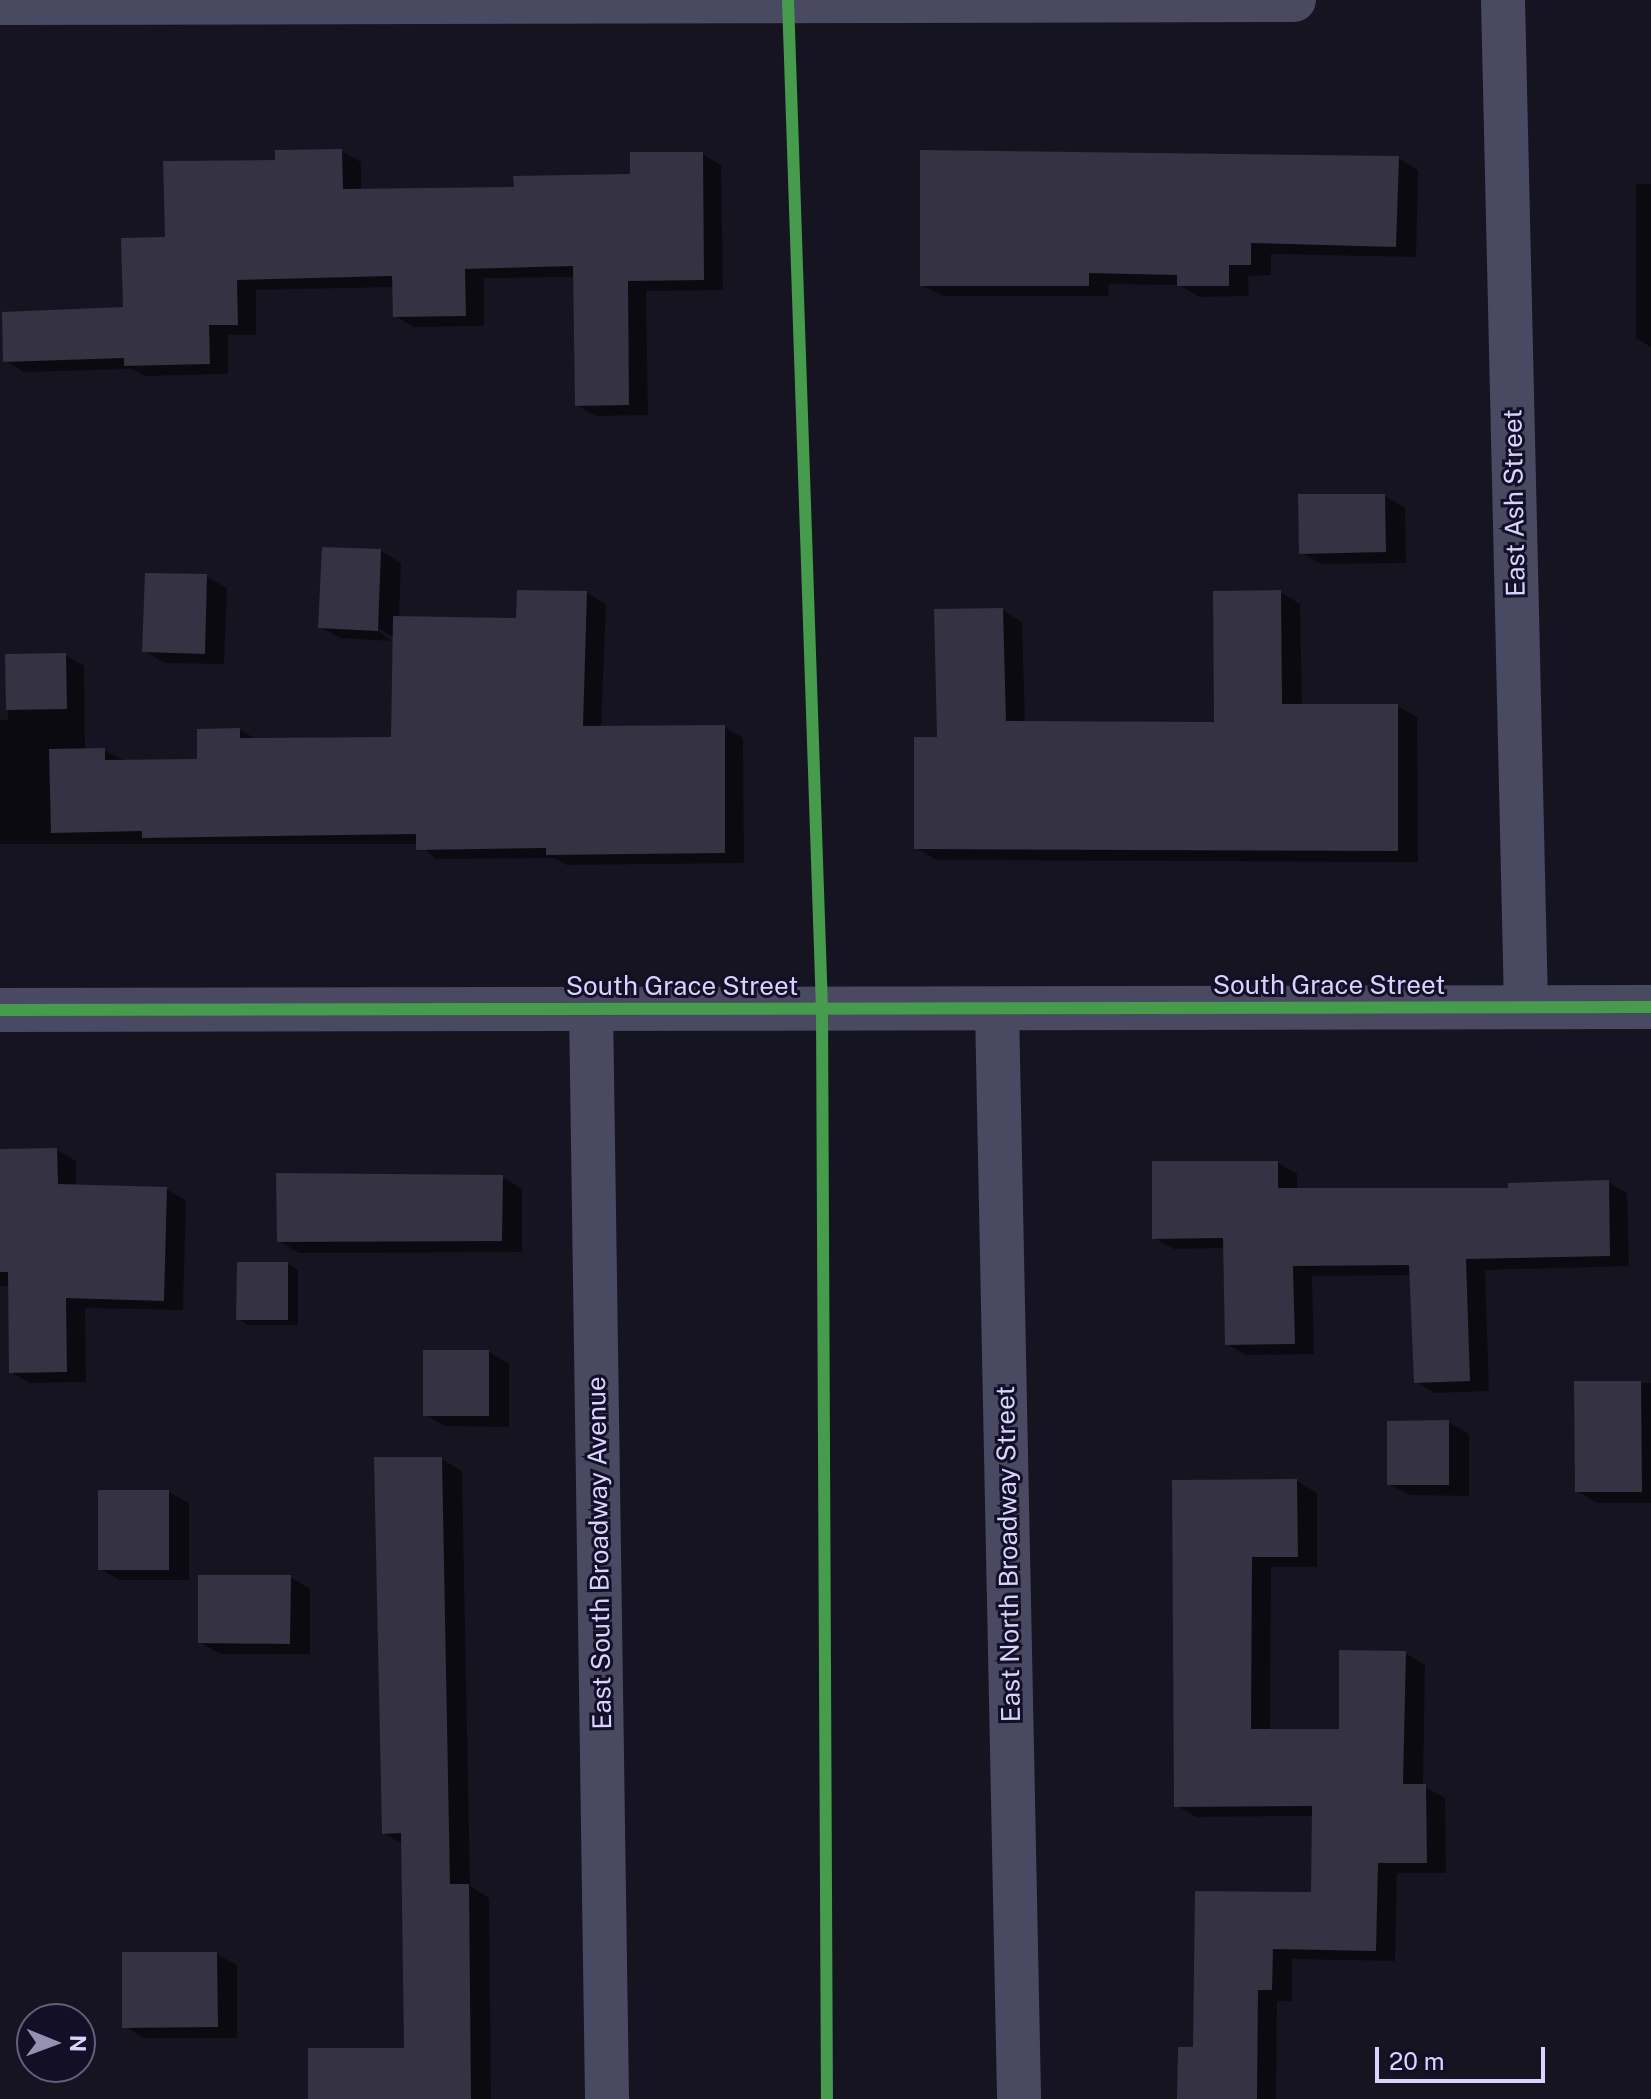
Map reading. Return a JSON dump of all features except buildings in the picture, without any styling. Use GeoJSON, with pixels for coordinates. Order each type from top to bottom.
{"type":"FeatureCollection","features":[{"type":"Feature","properties":{"kind":"street"},"geometry":{"type":"LineString","coordinates":[[0,3],[1294,0]]}},
{"type":"Feature","properties":{"kind":"street","name":"East Ash Street"},"geometry":{"type":"LineString","coordinates":[[1503,0],[1526,1006]]}},
{"type":"Feature","properties":{"kind":"street","name":"East South Broadway Avenue"},"geometry":{"type":"LineString","coordinates":[[591,1007],[607,2099]]}},
{"type":"Feature","properties":{"kind":"street","name":"South Grace Street"},"geometry":{"type":"LineString","coordinates":[[0,1010],[1651,1007]]}},
{"type":"Feature","properties":{"kind":"street","name":"East North Broadway Street"},"geometry":{"type":"LineString","coordinates":[[997,1009],[1019,2099]]}},
{"type":"Feature","properties":{"kind":"cycle path"},"geometry":{"type":"LineString","coordinates":[[788,0],[822,1009],[827,2099]]}},
{"type":"Feature","properties":{"kind":"cycle path"},"geometry":{"type":"LineString","coordinates":[[0,1010],[1651,1007]]}}]}
